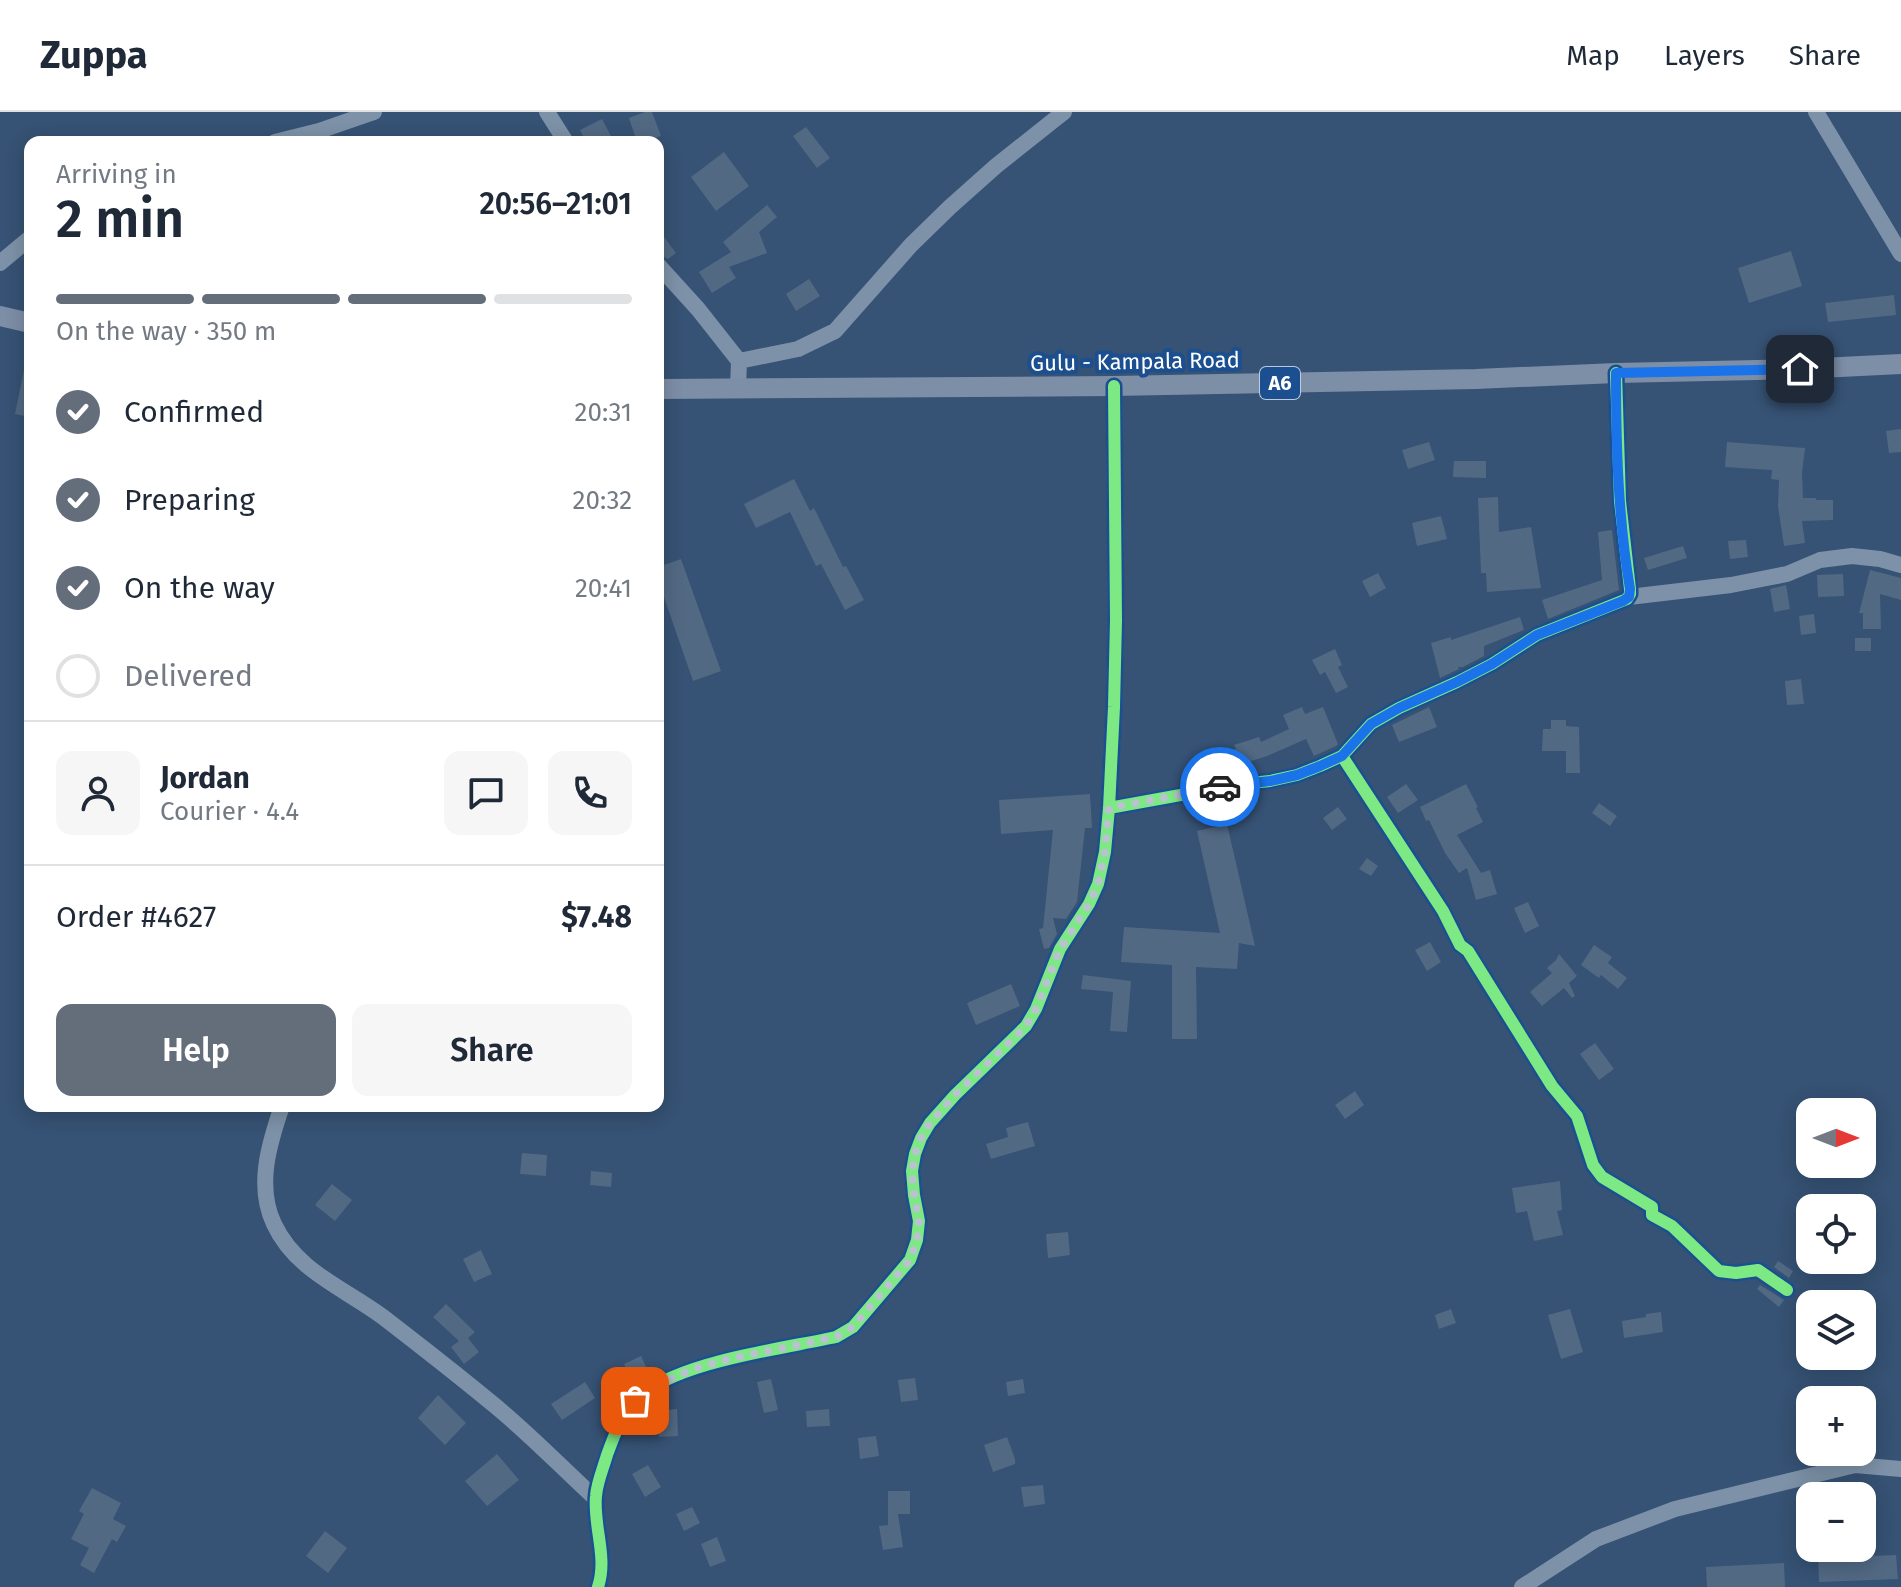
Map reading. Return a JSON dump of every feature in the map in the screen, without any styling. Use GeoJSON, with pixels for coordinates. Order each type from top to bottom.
{"type":"FeatureCollection","features":[{"type":"Feature","properties":{"kind":"main road"},"geometry":{"type":"LineString","coordinates":[[0,316],[24,322]]}},
{"type":"Feature","properties":{"kind":"main road","name":"Gulu - Kampala Road"},"geometry":{"type":"LineString","coordinates":[[664,389],[1114,386],[1476,379],[1901,364]]}},
{"type":"Feature","properties":{"kind":"street"},"geometry":{"type":"LineString","coordinates":[[299,136],[374,112]]}},
{"type":"Feature","properties":{"kind":"street"},"geometry":{"type":"LineString","coordinates":[[547,112],[562,136]]}},
{"type":"Feature","properties":{"kind":"street"},"geometry":{"type":"LineString","coordinates":[[739,361],[798,349],[835,331],[911,245],[950,207],[1064,112]]}},
{"type":"Feature","properties":{"kind":"street"},"geometry":{"type":"LineString","coordinates":[[1816,112],[1901,254]]}},
{"type":"Feature","properties":{"kind":"street"},"geometry":{"type":"LineString","coordinates":[[0,263],[24,243]]}},
{"type":"Feature","properties":{"kind":"street"},"geometry":{"type":"LineString","coordinates":[[664,272],[739,361],[738,389]]}},
{"type":"Feature","properties":{"kind":"street"},"geometry":{"type":"LineString","coordinates":[[1616,373],[1619,491],[1629,597]]}},
{"type":"Feature","properties":{"kind":"street"},"geometry":{"type":"LineString","coordinates":[[598,1587],[602,1562],[596,1499],[600,1476],[625,1413],[651,1388],[693,1369],[836,1337],[853,1327],[910,1260],[919,1221],[912,1171],[921,1138],[955,1095],[1026,1026],[1060,949],[1098,884],[1109,808],[1116,620],[1114,386]]}},
{"type":"Feature","properties":{"kind":"street"},"geometry":{"type":"LineString","coordinates":[[1109,808],[1297,775],[1342,756],[1371,724],[1399,708],[1492,664],[1537,635],[1629,597],[1731,585],[1787,574],[1820,560],[1852,556],[1901,565]]}},
{"type":"Feature","properties":{"kind":"street"},"geometry":{"type":"LineString","coordinates":[[1342,756],[1552,1086],[1577,1116],[1593,1165],[1602,1177],[1652,1207],[1652,1215],[1672,1226],[1719,1271],[1736,1273],[1758,1270],[1787,1290]]}},
{"type":"Feature","properties":{"kind":"street"},"geometry":{"type":"LineString","coordinates":[[280,1112],[267,1162],[265,1201],[274,1225],[288,1247],[310,1270],[384,1318],[490,1401],[596,1499]]}},
{"type":"Feature","properties":{"kind":"street"},"geometry":{"type":"LineString","coordinates":[[1522,1587],[1596,1539],[1675,1509],[1855,1465],[1901,1469]]}},
{"type":"Feature","properties":{"kind":"building"},"geometry":{"type":"Polygon","coordinates":[[[652,112],[661,136],[635,136],[629,118],[652,112]]]}},
{"type":"Feature","properties":{"kind":"building"},"geometry":{"type":"Polygon","coordinates":[[[602,119],[611,136],[583,136],[580,130],[602,119]]]}},
{"type":"Feature","properties":{"kind":"building"},"geometry":{"type":"Polygon","coordinates":[[[806,127],[830,158],[817,168],[793,136],[806,127]]]}},
{"type":"Feature","properties":{"kind":"building"},"geometry":{"type":"Polygon","coordinates":[[[724,152],[749,186],[716,211],[691,177],[724,152]]]}},
{"type":"Feature","properties":{"kind":"building"},"geometry":{"type":"Polygon","coordinates":[[[767,205],[777,217],[759,232],[767,253],[729,267],[736,278],[712,293],[699,272],[731,252],[723,242],[767,205]]]}},
{"type":"Feature","properties":{"kind":"building"},"geometry":{"type":"Polygon","coordinates":[[[664,237],[676,253],[668,259],[664,257],[664,237]]]}},
{"type":"Feature","properties":{"kind":"building"},"geometry":{"type":"Polygon","coordinates":[[[1791,251],[1802,286],[1749,303],[1738,268],[1791,251]]]}},
{"type":"Feature","properties":{"kind":"building"},"geometry":{"type":"Polygon","coordinates":[[[809,279],[820,296],[796,311],[786,294],[809,279]]]}},
{"type":"Feature","properties":{"kind":"building"},"geometry":{"type":"Polygon","coordinates":[[[1894,295],[1896,315],[1828,322],[1825,303],[1894,295]]]}},
{"type":"Feature","properties":{"kind":"building"},"geometry":{"type":"Polygon","coordinates":[[[24,370],[24,416],[15,414],[24,370]]]}},
{"type":"Feature","properties":{"kind":"building"},"geometry":{"type":"Polygon","coordinates":[[[1901,429],[1901,452],[1889,453],[1886,431],[1901,429]]]}},
{"type":"Feature","properties":{"kind":"building"},"geometry":{"type":"Polygon","coordinates":[[[1429,442],[1435,460],[1408,469],[1402,450],[1429,442]]]}},
{"type":"Feature","properties":{"kind":"building"},"geometry":{"type":"Polygon","coordinates":[[[1727,442],[1805,448],[1803,498],[1833,500],[1833,520],[1802,521],[1805,543],[1784,546],[1778,506],[1779,480],[1771,479],[1772,470],[1725,467],[1727,442]]]}},
{"type":"Feature","properties":{"kind":"building"},"geometry":{"type":"Polygon","coordinates":[[[1454,461],[1486,461],[1486,478],[1453,477],[1454,461]]]}},
{"type":"Feature","properties":{"kind":"building"},"geometry":{"type":"Polygon","coordinates":[[[794,479],[810,511],[814,508],[843,567],[846,566],[864,600],[845,610],[821,564],[816,566],[790,512],[756,528],[744,504],[794,479]]]}},
{"type":"Feature","properties":{"kind":"building"},"geometry":{"type":"Polygon","coordinates":[[[1498,497],[1499,532],[1531,527],[1541,588],[1487,592],[1486,573],[1481,573],[1478,498],[1498,497]]]}},
{"type":"Feature","properties":{"kind":"building"},"geometry":{"type":"Polygon","coordinates":[[[1441,516],[1447,539],[1417,546],[1412,523],[1441,516]]]}},
{"type":"Feature","properties":{"kind":"building"},"geometry":{"type":"Polygon","coordinates":[[[1612,530],[1619,590],[1548,619],[1542,600],[1602,580],[1598,532],[1612,530]]]}},
{"type":"Feature","properties":{"kind":"building"},"geometry":{"type":"Polygon","coordinates":[[[1746,540],[1748,557],[1730,559],[1728,541],[1746,540]]]}},
{"type":"Feature","properties":{"kind":"building"},"geometry":{"type":"Polygon","coordinates":[[[1683,546],[1687,558],[1648,570],[1644,558],[1683,546]]]}},
{"type":"Feature","properties":{"kind":"building"},"geometry":{"type":"Polygon","coordinates":[[[681,559],[721,671],[693,681],[664,597],[664,565],[681,559]]]}},
{"type":"Feature","properties":{"kind":"building"},"geometry":{"type":"Polygon","coordinates":[[[1870,570],[1901,578],[1901,600],[1880,594],[1881,629],[1863,629],[1863,613],[1859,613],[1870,570]]]}},
{"type":"Feature","properties":{"kind":"building"},"geometry":{"type":"Polygon","coordinates":[[[1378,573],[1386,588],[1370,597],[1362,581],[1378,573]]]}},
{"type":"Feature","properties":{"kind":"building"},"geometry":{"type":"Polygon","coordinates":[[[1843,574],[1844,596],[1818,597],[1817,575],[1843,574]]]}},
{"type":"Feature","properties":{"kind":"building"},"geometry":{"type":"Polygon","coordinates":[[[1786,585],[1790,609],[1774,612],[1770,589],[1786,585]]]}},
{"type":"Feature","properties":{"kind":"building"},"geometry":{"type":"Polygon","coordinates":[[[1814,614],[1816,633],[1801,635],[1799,616],[1814,614]]]}},
{"type":"Feature","properties":{"kind":"building"},"geometry":{"type":"Polygon","coordinates":[[[1520,617],[1524,630],[1484,646],[1484,656],[1440,678],[1431,643],[1451,637],[1451,640],[1520,617]]]}},
{"type":"Feature","properties":{"kind":"building"},"geometry":{"type":"Polygon","coordinates":[[[1855,638],[1871,638],[1871,651],[1855,651],[1855,638]]]}},
{"type":"Feature","properties":{"kind":"building"},"geometry":{"type":"Polygon","coordinates":[[[1335,649],[1342,665],[1338,667],[1348,687],[1336,693],[1325,672],[1320,675],[1312,660],[1335,649]]]}},
{"type":"Feature","properties":{"kind":"building"},"geometry":{"type":"Polygon","coordinates":[[[1801,679],[1804,704],[1787,705],[1785,681],[1801,679]]]}},
{"type":"Feature","properties":{"kind":"building"},"geometry":{"type":"Polygon","coordinates":[[[1302,707],[1305,714],[1323,707],[1338,744],[1336,746],[1314,756],[1306,739],[1233,767],[1229,752],[1236,749],[1234,745],[1259,737],[1261,742],[1289,729],[1283,715],[1302,707]]]}},
{"type":"Feature","properties":{"kind":"building"},"geometry":{"type":"Polygon","coordinates":[[[1429,707],[1437,727],[1399,742],[1392,725],[1429,707]]]}},
{"type":"Feature","properties":{"kind":"building"},"geometry":{"type":"Polygon","coordinates":[[[1551,720],[1566,720],[1566,726],[1579,727],[1580,773],[1566,773],[1566,751],[1542,751],[1543,729],[1551,729],[1551,720]]]}},
{"type":"Feature","properties":{"kind":"building"},"geometry":{"type":"Polygon","coordinates":[[[1406,784],[1418,800],[1398,813],[1387,797],[1406,784]]]}},
{"type":"Feature","properties":{"kind":"building"},"geometry":{"type":"Polygon","coordinates":[[[1466,784],[1483,822],[1457,835],[1481,873],[1490,870],[1497,894],[1476,900],[1467,868],[1459,873],[1420,807],[1466,784]]]}},
{"type":"Feature","properties":{"kind":"building"},"geometry":{"type":"Polygon","coordinates":[[[1090,794],[1092,828],[1085,828],[1077,902],[1066,919],[1053,918],[1057,934],[1049,948],[1044,949],[1039,929],[1043,928],[1053,830],[1001,834],[999,800],[1090,794]]]}},
{"type":"Feature","properties":{"kind":"building"},"geometry":{"type":"Polygon","coordinates":[[[1599,803],[1617,816],[1610,826],[1592,813],[1599,803]]]}},
{"type":"Feature","properties":{"kind":"building"},"geometry":{"type":"Polygon","coordinates":[[[1338,807],[1347,819],[1332,830],[1323,818],[1338,807]]]}},
{"type":"Feature","properties":{"kind":"building"},"geometry":{"type":"Polygon","coordinates":[[[1227,824],[1255,946],[1239,943],[1237,969],[1196,967],[1197,1039],[1172,1039],[1172,965],[1121,962],[1124,927],[1220,933],[1197,831],[1227,824]]]}},
{"type":"Feature","properties":{"kind":"building"},"geometry":{"type":"Polygon","coordinates":[[[1367,858],[1378,866],[1371,876],[1359,869],[1367,858]]]}},
{"type":"Feature","properties":{"kind":"building"},"geometry":{"type":"Polygon","coordinates":[[[1528,902],[1539,926],[1525,933],[1514,908],[1528,902]]]}},
{"type":"Feature","properties":{"kind":"building"},"geometry":{"type":"Polygon","coordinates":[[[1430,942],[1441,962],[1427,971],[1415,950],[1430,942]]]}},
{"type":"Feature","properties":{"kind":"building"},"geometry":{"type":"Polygon","coordinates":[[[1594,945],[1612,957],[1608,963],[1627,978],[1618,989],[1601,975],[1599,978],[1581,965],[1594,945]]]}},
{"type":"Feature","properties":{"kind":"building"},"geometry":{"type":"Polygon","coordinates":[[[1559,954],[1577,976],[1569,983],[1575,996],[1572,998],[1564,988],[1542,1006],[1530,992],[1552,973],[1547,968],[1559,954]]]}},
{"type":"Feature","properties":{"kind":"building"},"geometry":{"type":"Polygon","coordinates":[[[1083,975],[1131,981],[1127,1032],[1110,1031],[1113,992],[1081,989],[1083,975]]]}},
{"type":"Feature","properties":{"kind":"building"},"geometry":{"type":"Polygon","coordinates":[[[1011,984],[1020,1006],[976,1025],[967,1003],[1011,984]]]}},
{"type":"Feature","properties":{"kind":"building"},"geometry":{"type":"Polygon","coordinates":[[[1595,1043],[1614,1069],[1599,1080],[1580,1054],[1595,1043]]]}},
{"type":"Feature","properties":{"kind":"building"},"geometry":{"type":"Polygon","coordinates":[[[1355,1091],[1364,1105],[1345,1119],[1335,1105],[1355,1091]]]}},
{"type":"Feature","properties":{"kind":"building"},"geometry":{"type":"Polygon","coordinates":[[[1028,1122],[1035,1146],[991,1159],[986,1144],[1008,1137],[1006,1128],[1028,1122]]]}},
{"type":"Feature","properties":{"kind":"building"},"geometry":{"type":"Polygon","coordinates":[[[522,1153],[547,1155],[546,1176],[520,1174],[522,1153]]]}},
{"type":"Feature","properties":{"kind":"building"},"geometry":{"type":"Polygon","coordinates":[[[591,1171],[612,1173],[611,1187],[590,1185],[591,1171]]]}},
{"type":"Feature","properties":{"kind":"building"},"geometry":{"type":"Polygon","coordinates":[[[1560,1181],[1562,1210],[1557,1211],[1563,1235],[1534,1241],[1527,1211],[1516,1213],[1512,1188],[1560,1181]]]}},
{"type":"Feature","properties":{"kind":"building"},"geometry":{"type":"Polygon","coordinates":[[[332,1184],[352,1200],[335,1221],[315,1205],[332,1184]]]}},
{"type":"Feature","properties":{"kind":"building"},"geometry":{"type":"Polygon","coordinates":[[[1068,1232],[1070,1255],[1048,1258],[1046,1234],[1068,1232]]]}},
{"type":"Feature","properties":{"kind":"building"},"geometry":{"type":"Polygon","coordinates":[[[481,1250],[492,1274],[474,1282],[463,1259],[481,1250]]]}},
{"type":"Feature","properties":{"kind":"building"},"geometry":{"type":"Polygon","coordinates":[[[1778,1261],[1793,1271],[1789,1278],[1774,1267],[1778,1261]]]}},
{"type":"Feature","properties":{"kind":"building"},"geometry":{"type":"Polygon","coordinates":[[[1760,1285],[1784,1300],[1779,1307],[1757,1289],[1760,1285]]]}},
{"type":"Feature","properties":{"kind":"building"},"geometry":{"type":"Polygon","coordinates":[[[446,1304],[475,1332],[468,1338],[479,1352],[464,1364],[451,1347],[459,1341],[433,1317],[446,1304]]]}},
{"type":"Feature","properties":{"kind":"building"},"geometry":{"type":"Polygon","coordinates":[[[1451,1309],[1456,1323],[1439,1329],[1435,1315],[1451,1309]]]}},
{"type":"Feature","properties":{"kind":"building"},"geometry":{"type":"Polygon","coordinates":[[[1570,1309],[1583,1352],[1561,1359],[1548,1315],[1570,1309]]]}},
{"type":"Feature","properties":{"kind":"building"},"geometry":{"type":"Polygon","coordinates":[[[1661,1312],[1663,1332],[1624,1338],[1622,1321],[1661,1312]]]}},
{"type":"Feature","properties":{"kind":"building"},"geometry":{"type":"Polygon","coordinates":[[[641,1356],[647,1369],[630,1377],[624,1364],[641,1356]]]}},
{"type":"Feature","properties":{"kind":"building"},"geometry":{"type":"Polygon","coordinates":[[[915,1378],[918,1400],[901,1402],[898,1380],[915,1378]]]}},
{"type":"Feature","properties":{"kind":"building"},"geometry":{"type":"Polygon","coordinates":[[[771,1379],[778,1410],[764,1413],[757,1382],[771,1379]]]}},
{"type":"Feature","properties":{"kind":"building"},"geometry":{"type":"Polygon","coordinates":[[[1023,1379],[1025,1393],[1008,1396],[1006,1382],[1023,1379]]]}},
{"type":"Feature","properties":{"kind":"building"},"geometry":{"type":"Polygon","coordinates":[[[585,1382],[595,1398],[562,1420],[551,1404],[585,1382]]]}},
{"type":"Feature","properties":{"kind":"building"},"geometry":{"type":"Polygon","coordinates":[[[438,1395],[466,1423],[445,1445],[418,1418],[438,1395]]]}},
{"type":"Feature","properties":{"kind":"building"},"geometry":{"type":"Polygon","coordinates":[[[677,1409],[678,1436],[659,1437],[657,1411],[677,1409]]]}},
{"type":"Feature","properties":{"kind":"building"},"geometry":{"type":"Polygon","coordinates":[[[829,1409],[830,1426],[807,1427],[806,1411],[829,1409]]]}},
{"type":"Feature","properties":{"kind":"building"},"geometry":{"type":"Polygon","coordinates":[[[876,1436],[879,1456],[860,1459],[858,1438],[876,1436]]]}},
{"type":"Feature","properties":{"kind":"building"},"geometry":{"type":"Polygon","coordinates":[[[1007,1437],[1015,1464],[993,1472],[984,1445],[1007,1437]]]}},
{"type":"Feature","properties":{"kind":"building"},"geometry":{"type":"Polygon","coordinates":[[[497,1454],[519,1480],[487,1506],[465,1481],[497,1454]]]}},
{"type":"Feature","properties":{"kind":"building"},"geometry":{"type":"Polygon","coordinates":[[[648,1465],[661,1487],[645,1497],[632,1474],[648,1465]]]}},
{"type":"Feature","properties":{"kind":"building"},"geometry":{"type":"Polygon","coordinates":[[[1043,1485],[1045,1504],[1024,1507],[1021,1487],[1043,1485]]]}},
{"type":"Feature","properties":{"kind":"building"},"geometry":{"type":"Polygon","coordinates":[[[92,1488],[121,1503],[113,1519],[126,1526],[117,1542],[112,1539],[94,1573],[80,1565],[89,1548],[71,1539],[84,1514],[79,1511],[92,1488]]]}},
{"type":"Feature","properties":{"kind":"building"},"geometry":{"type":"Polygon","coordinates":[[[888,1491],[910,1491],[910,1514],[898,1514],[903,1547],[883,1550],[879,1526],[888,1525],[888,1491]]]}},
{"type":"Feature","properties":{"kind":"building"},"geometry":{"type":"Polygon","coordinates":[[[692,1507],[700,1523],[684,1531],[676,1514],[692,1507]]]}},
{"type":"Feature","properties":{"kind":"building"},"geometry":{"type":"Polygon","coordinates":[[[325,1531],[347,1548],[328,1573],[306,1556],[325,1531]]]}},
{"type":"Feature","properties":{"kind":"building"},"geometry":{"type":"Polygon","coordinates":[[[717,1537],[726,1561],[710,1567],[701,1544],[717,1537]]]}},
{"type":"Feature","properties":{"kind":"building"},"geometry":{"type":"Polygon","coordinates":[[[1896,1555],[1898,1579],[1819,1582],[1818,1562],[1876,1562],[1876,1556],[1896,1555]]]}},
{"type":"Feature","properties":{"kind":"building"},"geometry":{"type":"Polygon","coordinates":[[[1784,1563],[1785,1587],[1707,1587],[1706,1567],[1784,1563]]]}},
{"type":"Feature","properties":{"kind":"cycle path"},"geometry":{"type":"LineString","coordinates":[[1109,808],[1270,781],[1320,766],[1342,756],[1371,724],[1399,708],[1492,664],[1537,635],[1627,599],[1630,589],[1620,501],[1616,373]]}},
{"type":"Feature","properties":{"kind":"cycle path"},"geometry":{"type":"LineString","coordinates":[[598,1587],[601,1553],[597,1491],[612,1441],[630,1407],[652,1388],[674,1376],[758,1352],[836,1337],[853,1327],[910,1260],[919,1221],[912,1171],[921,1138],[955,1095],[1026,1026],[1060,949],[1098,884],[1109,808],[1114,707],[1114,386]]}},
{"type":"Feature","properties":{"kind":"cycle path"},"geometry":{"type":"LineString","coordinates":[[1342,756],[1552,1086],[1577,1116],[1593,1165],[1602,1177],[1652,1207],[1652,1215],[1672,1226],[1719,1271],[1736,1273],[1758,1270],[1787,1290]]}},
{"type":"Feature","properties":{"kind":"way so far"},"geometry":{"type":"LineString","coordinates":[[635,1401],[667,1379],[693,1369],[836,1337],[853,1327],[910,1260],[919,1221],[912,1171],[921,1138],[955,1095],[1026,1026],[1060,949],[1089,904],[1098,884],[1105,852],[1109,808],[1220,787]]}},
{"type":"Feature","properties":{"kind":"route"},"geometry":{"type":"LineString","coordinates":[[1220,787],[1297,775],[1342,756],[1371,724],[1399,708],[1492,664],[1537,635],[1629,597],[1618,480],[1616,373],[1800,369]]}}]}
